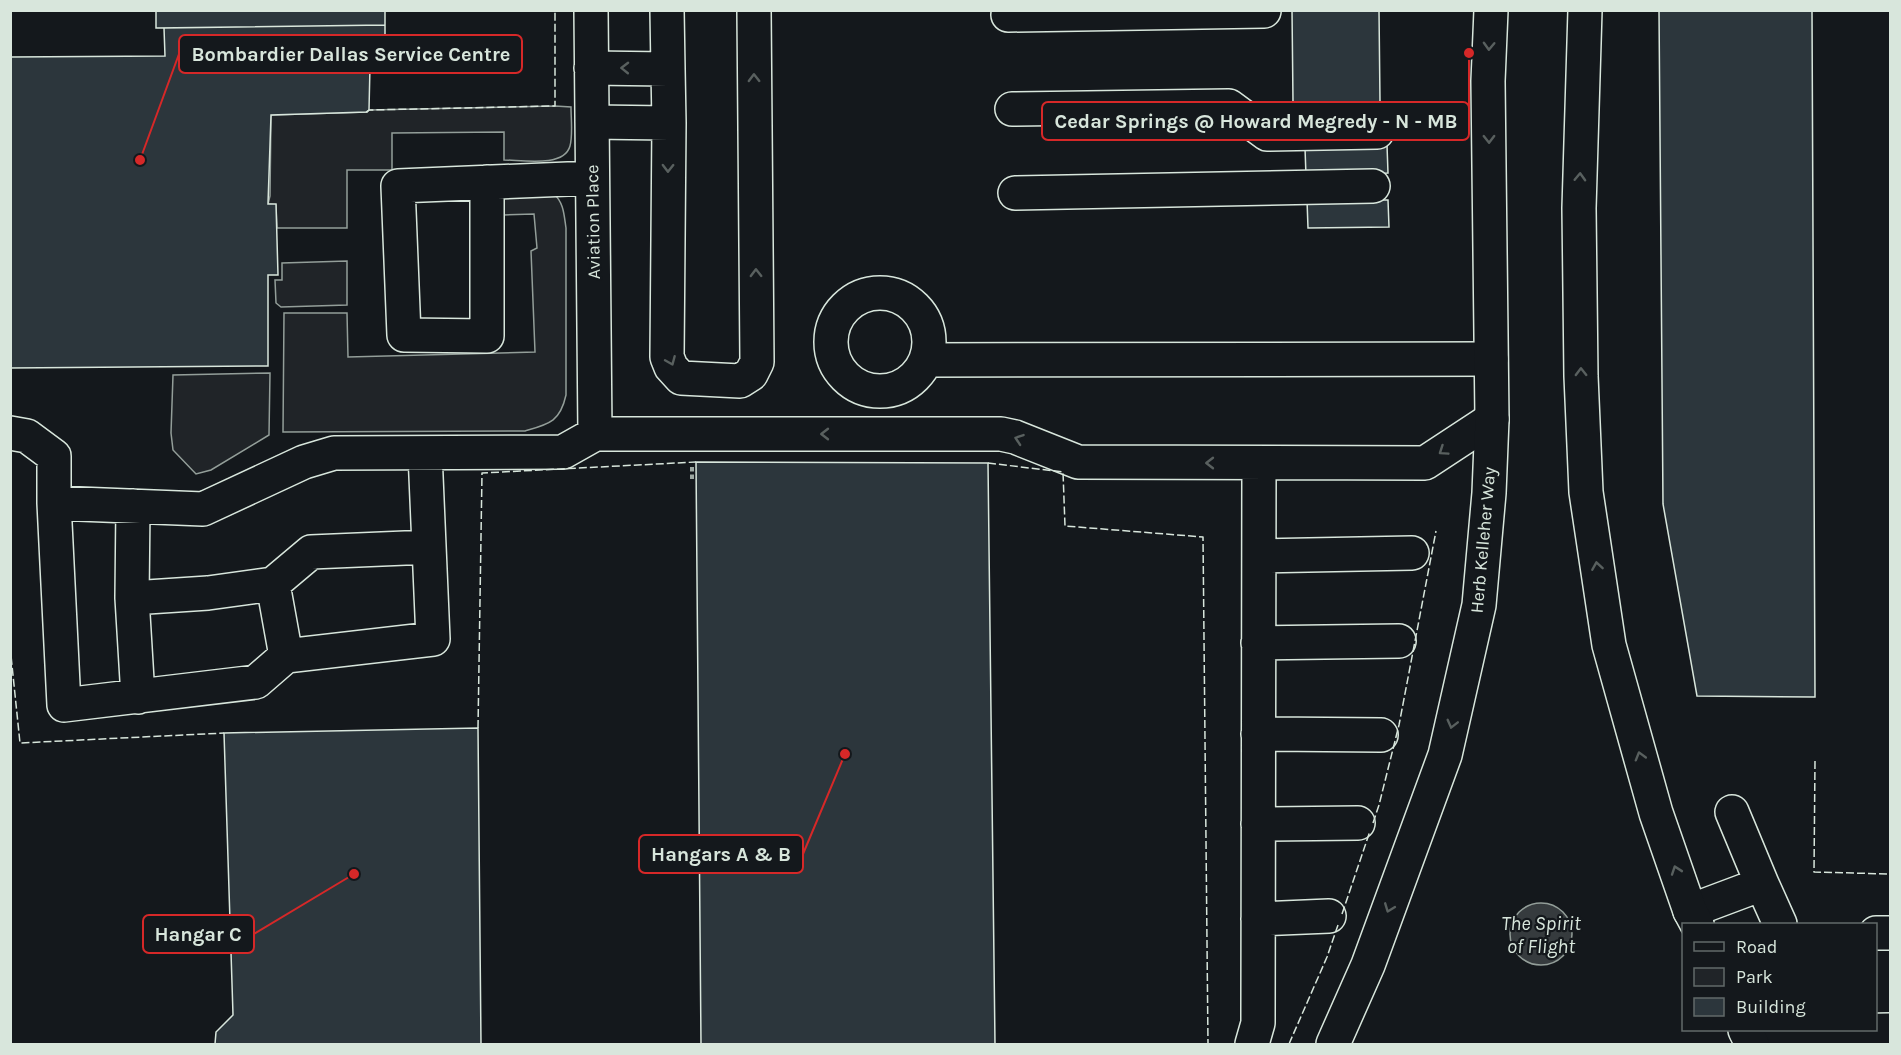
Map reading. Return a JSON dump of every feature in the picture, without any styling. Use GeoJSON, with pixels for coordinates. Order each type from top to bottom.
{"type":"FeatureCollection","features":[{"type":"Feature","properties":{"kind":"main road","name":"Aviation Place"},"geometry":{"type":"LineString","coordinates":[[591,10],[592,178],[605,434]]}},
{"type":"Feature","properties":{"kind":"main road"},"geometry":{"type":"LineString","coordinates":[[667,10],[669,123],[667,357],[671,367],[681,378],[740,381],[751,375],[757,362],[754,10]]}},
{"type":"Feature","properties":{"kind":"main road","name":"Herb Kelleher Way"},"geometry":{"type":"LineString","coordinates":[[1333,1044],[1368,965],[1445,755],[1479,605],[1489,493],[1492,419],[1488,81],[1491,10]]}},
{"type":"Feature","properties":{"kind":"main road"},"geometry":{"type":"LineString","coordinates":[[1585,10],[1579,208],[1581,376],[1586,492],[1609,645],[1656,813],[1693,918],[1762,884]]}},
{"type":"Feature","properties":{"kind":"main road"},"geometry":{"type":"LineString","coordinates":[[1008,15],[1264,11]]}},
{"type":"Feature","properties":{"kind":"main road"},"geometry":{"type":"LineString","coordinates":[[591,68],[668,69]]}},
{"type":"Feature","properties":{"kind":"main road"},"geometry":{"type":"LineString","coordinates":[[1012,109],[1229,106],[1267,134],[1377,132]]}},
{"type":"Feature","properties":{"kind":"main road"},"geometry":{"type":"LineString","coordinates":[[592,122],[669,123]]}},
{"type":"Feature","properties":{"kind":"main road"},"geometry":{"type":"LineString","coordinates":[[487,182],[487,336],[404,335],[398,186],[487,182],[592,178]]}},
{"type":"Feature","properties":{"kind":"main road"},"geometry":{"type":"LineString","coordinates":[[1015,193],[1373,186]]}},
{"type":"Feature","properties":{"kind":"main road"},"geometry":{"type":"LineString","coordinates":[[926,360],[1491,359]]}},
{"type":"Feature","properties":{"kind":"main road"},"geometry":{"type":"LineString","coordinates":[[54,503],[203,509],[303,462],[334,453],[563,452],[605,434],[1001,434],[1015,437],[1078,462],[1425,463],[1492,419]]}},
{"type":"Feature","properties":{"kind":"main road"},"geometry":{"type":"LineString","coordinates":[[10,433],[27,436],[54,456],[54,503],[64,705],[256,682],[286,656],[433,639],[425,453]]}},
{"type":"Feature","properties":{"kind":"main road"},"geometry":{"type":"LineString","coordinates":[[1252,1044],[1258,1023],[1259,463]]}},
{"type":"Feature","properties":{"kind":"main road"},"geometry":{"type":"LineString","coordinates":[[133,506],[132,598],[138,697]]}},
{"type":"Feature","properties":{"kind":"main road"},"geometry":{"type":"LineString","coordinates":[[132,598],[208,593],[273,584],[311,552],[429,547]]}},
{"type":"Feature","properties":{"kind":"main road"},"geometry":{"type":"LineString","coordinates":[[1258,556],[1412,553]]}},
{"type":"Feature","properties":{"kind":"main road"},"geometry":{"type":"LineString","coordinates":[[273,584],[286,656]]}},
{"type":"Feature","properties":{"kind":"main road"},"geometry":{"type":"LineString","coordinates":[[1258,643],[1399,641]]}},
{"type":"Feature","properties":{"kind":"main road"},"geometry":{"type":"LineString","coordinates":[[1258,734],[1381,735]]}},
{"type":"Feature","properties":{"kind":"main road"},"geometry":{"type":"LineString","coordinates":[[1732,812],[1780,923]]}},
{"type":"Feature","properties":{"kind":"main road"},"geometry":{"type":"LineString","coordinates":[[1258,824],[1358,823]]}},
{"type":"Feature","properties":{"kind":"main road"},"geometry":{"type":"LineString","coordinates":[[1258,919],[1329,916]]}},
{"type":"Feature","properties":{"kind":"main road"},"geometry":{"type":"LineString","coordinates":[[1748,1036],[1866,1031]]}},
{"type":"Feature","properties":{"kind":"green space"},"geometry":{"type":"Polygon","coordinates":[[[571,107],[570,146],[560,157],[541,161],[504,160],[504,132],[392,133],[392,170],[347,170],[347,228],[277,228],[276,205],[268,204],[271,115],[367,112],[369,110],[571,107]]]}},
{"type":"Feature","properties":{"kind":"green space"},"geometry":{"type":"Polygon","coordinates":[[[554,194],[562,205],[566,228],[566,395],[557,416],[547,424],[525,431],[283,432],[284,313],[347,313],[348,357],[535,352],[531,251],[537,248],[534,214],[504,215],[504,195],[554,194]]]}},
{"type":"Feature","properties":{"kind":"green space"},"geometry":{"type":"Polygon","coordinates":[[[347,261],[347,305],[281,307],[276,303],[275,280],[282,280],[282,263],[347,261]]]}},
{"type":"Feature","properties":{"kind":"green space"},"geometry":{"type":"Polygon","coordinates":[[[270,373],[269,435],[211,470],[196,474],[173,450],[171,433],[173,375],[270,373]]]}},
{"type":"Feature","properties":{"kind":"water","name":"The Spirit of Flight"},"geometry":{"type":"Polygon","coordinates":[[[1535,903],[1547,903],[1563,912],[1570,922],[1572,934],[1570,946],[1563,956],[1547,965],[1535,965],[1524,960],[1515,951],[1510,940],[1510,928],[1515,917],[1524,908],[1535,903]]]}},
{"type":"Feature","properties":{"kind":"building"},"geometry":{"type":"Polygon","coordinates":[[[156,10],[385,10],[385,25],[156,28],[156,10]]]}},
{"type":"Feature","properties":{"kind":"building"},"geometry":{"type":"Polygon","coordinates":[[[1292,10],[1379,10],[1380,102],[1293,102],[1292,10]]]}},
{"type":"Feature","properties":{"kind":"building"},"geometry":{"type":"Polygon","coordinates":[[[1659,10],[1812,10],[1815,697],[1697,696],[1663,504],[1659,10]]]}},
{"type":"Feature","properties":{"kind":"building"},"geometry":{"type":"Polygon","coordinates":[[[385,25],[385,65],[370,66],[369,110],[367,112],[271,115],[268,204],[276,204],[278,275],[268,275],[268,366],[10,368],[10,57],[165,56],[164,28],[385,25]]]}},
{"type":"Feature","properties":{"kind":"building"},"geometry":{"type":"Polygon","coordinates":[[[1387,145],[1388,173],[1306,176],[1305,148],[1387,145]]]}},
{"type":"Feature","properties":{"kind":"building"},"geometry":{"type":"Polygon","coordinates":[[[1307,200],[1388,200],[1389,227],[1308,228],[1307,200]]]}},
{"type":"Feature","properties":{"kind":"building"},"geometry":{"type":"Polygon","coordinates":[[[696,462],[988,463],[995,1044],[701,1044],[696,462]]]}},
{"type":"Feature","properties":{"kind":"building"},"geometry":{"type":"Polygon","coordinates":[[[478,728],[481,1044],[215,1044],[216,1032],[233,1015],[224,733],[478,728]]]}},
{"type":"Feature","properties":{"kind":"fence"},"geometry":{"type":"LineString","coordinates":[[366,112],[369,110],[555,106],[555,10]]}},
{"type":"Feature","properties":{"kind":"fence"},"geometry":{"type":"LineString","coordinates":[[478,728],[482,473],[696,462]]}},
{"type":"Feature","properties":{"kind":"fence"},"geometry":{"type":"LineString","coordinates":[[988,463],[1063,472],[1065,526],[1203,537],[1208,1044]]}},
{"type":"Feature","properties":{"kind":"fence"},"geometry":{"type":"LineString","coordinates":[[1373,823],[1399,725],[1436,531]]}},
{"type":"Feature","properties":{"kind":"fence"},"geometry":{"type":"LineString","coordinates":[[10,646],[20,743],[224,733]]}},
{"type":"Feature","properties":{"kind":"fence"},"geometry":{"type":"LineString","coordinates":[[1815,761],[1814,872],[1890,874]]}},
{"type":"Feature","properties":{"kind":"fence"},"geometry":{"type":"LineString","coordinates":[[1342,914],[1370,831]]}},
{"type":"Feature","properties":{"kind":"fence"},"geometry":{"type":"LineString","coordinates":[[1289,1044],[1327,957],[1338,925]]}},
{"type":"Feature","properties":{"kind":"place","name":"Cedar Springs @ Howard Megredy - N - MB"},"geometry":{"type":"Point","coordinates":[1469,53]}},
{"type":"Feature","properties":{"kind":"place","name":"Bombardier Dallas Service Centre"},"geometry":{"type":"Point","coordinates":[140,160]}},
{"type":"Feature","properties":{"kind":"place","name":"Hangars A & B"},"geometry":{"type":"Point","coordinates":[845,754]}},
{"type":"Feature","properties":{"kind":"place","name":"Hangar C"},"geometry":{"type":"Point","coordinates":[354,874]}}]}
